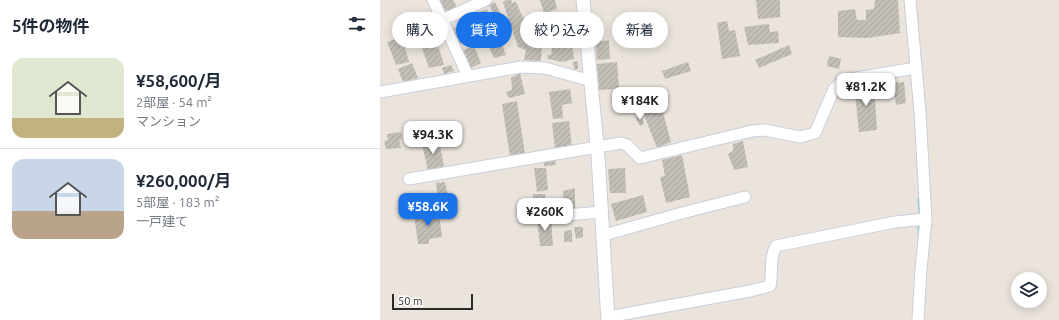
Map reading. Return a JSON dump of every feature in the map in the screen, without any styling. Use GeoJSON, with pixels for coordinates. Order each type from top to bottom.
{"type":"FeatureCollection","features":[{"type":"Feature","properties":{"kind":"street"},"geometry":{"type":"LineString","coordinates":[[433,0],[438,12]]}},
{"type":"Feature","properties":{"kind":"street"},"geometry":{"type":"LineString","coordinates":[[448,17],[486,0]]}},
{"type":"Feature","properties":{"kind":"street"},"geometry":{"type":"LineString","coordinates":[[583,0],[598,147],[608,318],[770,286],[772,278],[772,256],[776,246],[894,222],[926,219]]}},
{"type":"Feature","properties":{"kind":"street"},"geometry":{"type":"LineString","coordinates":[[910,0],[923,157],[926,219],[918,320]]}},
{"type":"Feature","properties":{"kind":"street"},"geometry":{"type":"LineString","coordinates":[[448,33],[468,76]]}},
{"type":"Feature","properties":{"kind":"street"},"geometry":{"type":"LineString","coordinates":[[380,92],[521,67],[545,68],[591,81]]}},
{"type":"Feature","properties":{"kind":"street"},"geometry":{"type":"LineString","coordinates":[[409,178],[621,143],[627,145],[640,158],[752,131],[765,130],[800,137],[815,133],[834,89],[844,80],[916,68]]}},
{"type":"Feature","properties":{"kind":"street"},"geometry":{"type":"LineString","coordinates":[[604,235],[744,197]]}},
{"type":"Feature","properties":{"kind":"street"},"geometry":{"type":"LineString","coordinates":[[566,215],[602,212]]}},
{"type":"Feature","properties":{"kind":"building"},"geometry":{"type":"Polygon","coordinates":[[[439,0],[453,0],[457,7],[446,12],[439,0]]]}},
{"type":"Feature","properties":{"kind":"building"},"geometry":{"type":"Polygon","coordinates":[[[511,0],[512,3],[516,2],[520,12],[520,48],[518,47],[512,29],[512,12],[506,12],[503,2],[511,0]]]}},
{"type":"Feature","properties":{"kind":"building"},"geometry":{"type":"Polygon","coordinates":[[[540,0],[555,0],[557,9],[544,12],[540,0]]]}},
{"type":"Feature","properties":{"kind":"building"},"geometry":{"type":"Polygon","coordinates":[[[756,0],[780,0],[780,17],[758,19],[756,0]]]}},
{"type":"Feature","properties":{"kind":"building"},"geometry":{"type":"Polygon","coordinates":[[[875,0],[898,0],[900,33],[867,38],[838,37],[838,11],[855,9],[857,20],[866,20],[866,10],[874,9],[875,0]]]}},
{"type":"Feature","properties":{"kind":"building"},"geometry":{"type":"Polygon","coordinates":[[[495,2],[500,12],[492,12],[489,5],[495,2]]]}},
{"type":"Feature","properties":{"kind":"building"},"geometry":{"type":"Polygon","coordinates":[[[487,9],[488,12],[480,12],[487,9]]]}},
{"type":"Feature","properties":{"kind":"building"},"geometry":{"type":"Polygon","coordinates":[[[727,21],[729,31],[735,30],[740,56],[722,59],[717,23],[727,21]]]}},
{"type":"Feature","properties":{"kind":"building"},"geometry":{"type":"Polygon","coordinates":[[[769,24],[770,32],[778,31],[779,43],[748,45],[744,27],[769,24]]]}},
{"type":"Feature","properties":{"kind":"building"},"geometry":{"type":"Polygon","coordinates":[[[456,27],[456,36],[452,29],[456,27]]]}},
{"type":"Feature","properties":{"kind":"building"},"geometry":{"type":"Polygon","coordinates":[[[392,40],[392,48],[405,48],[409,62],[396,65],[387,42],[392,40]]]}},
{"type":"Feature","properties":{"kind":"building"},"geometry":{"type":"Polygon","coordinates":[[[609,40],[610,59],[597,60],[596,48],[604,48],[604,41],[609,40]]]}},
{"type":"Feature","properties":{"kind":"building"},"geometry":{"type":"Polygon","coordinates":[[[789,45],[792,54],[759,68],[755,60],[789,45]]]}},
{"type":"Feature","properties":{"kind":"building"},"geometry":{"type":"Polygon","coordinates":[[[422,48],[439,48],[444,65],[429,68],[422,48]]]}},
{"type":"Feature","properties":{"kind":"building"},"geometry":{"type":"Polygon","coordinates":[[[475,48],[481,63],[471,68],[463,50],[475,48]]]}},
{"type":"Feature","properties":{"kind":"building"},"geometry":{"type":"Polygon","coordinates":[[[489,48],[503,48],[506,55],[494,58],[489,48]]]}},
{"type":"Feature","properties":{"kind":"building"},"geometry":{"type":"Polygon","coordinates":[[[521,48],[542,48],[541,61],[524,60],[526,50],[521,48]]]}},
{"type":"Feature","properties":{"kind":"building"},"geometry":{"type":"Polygon","coordinates":[[[552,48],[573,48],[574,59],[562,62],[548,59],[547,55],[551,55],[552,48]]]}},
{"type":"Feature","properties":{"kind":"building"},"geometry":{"type":"Polygon","coordinates":[[[829,56],[841,59],[839,69],[827,66],[829,56]]]}},
{"type":"Feature","properties":{"kind":"building"},"geometry":{"type":"Polygon","coordinates":[[[578,61],[578,69],[574,69],[573,62],[578,61]]]}},
{"type":"Feature","properties":{"kind":"building"},"geometry":{"type":"Polygon","coordinates":[[[617,62],[619,89],[599,90],[597,64],[617,62]]]}},
{"type":"Feature","properties":{"kind":"building"},"geometry":{"type":"Polygon","coordinates":[[[688,62],[691,71],[665,79],[662,71],[688,62]]]}},
{"type":"Feature","properties":{"kind":"building"},"geometry":{"type":"Polygon","coordinates":[[[412,63],[418,78],[403,82],[398,69],[412,63]]]}},
{"type":"Feature","properties":{"kind":"building"},"geometry":{"type":"Polygon","coordinates":[[[451,65],[454,71],[444,74],[442,68],[451,65]]]}},
{"type":"Feature","properties":{"kind":"building"},"geometry":{"type":"Polygon","coordinates":[[[520,73],[525,94],[509,98],[506,92],[512,90],[511,78],[520,73]]]}},
{"type":"Feature","properties":{"kind":"building"},"geometry":{"type":"Polygon","coordinates":[[[874,82],[877,130],[859,132],[854,85],[874,82]]]}},
{"type":"Feature","properties":{"kind":"building"},"geometry":{"type":"Polygon","coordinates":[[[904,82],[906,103],[896,105],[893,83],[904,82]]]}},
{"type":"Feature","properties":{"kind":"building"},"geometry":{"type":"Polygon","coordinates":[[[570,89],[572,103],[562,105],[563,118],[553,119],[549,92],[570,89]]]}},
{"type":"Feature","properties":{"kind":"building"},"geometry":{"type":"Polygon","coordinates":[[[657,90],[671,142],[657,148],[637,97],[657,90]]]}},
{"type":"Feature","properties":{"kind":"building"},"geometry":{"type":"Polygon","coordinates":[[[623,98],[624,106],[618,107],[617,99],[623,98]]]}},
{"type":"Feature","properties":{"kind":"building"},"geometry":{"type":"Polygon","coordinates":[[[517,101],[525,154],[510,157],[502,104],[517,101]]]}},
{"type":"Feature","properties":{"kind":"building"},"geometry":{"type":"Polygon","coordinates":[[[641,116],[644,124],[640,126],[636,118],[641,116]]]}},
{"type":"Feature","properties":{"kind":"building"},"geometry":{"type":"Polygon","coordinates":[[[569,121],[572,147],[555,149],[552,123],[569,121]]]}},
{"type":"Feature","properties":{"kind":"building"},"geometry":{"type":"Polygon","coordinates":[[[401,132],[402,139],[399,140],[401,148],[386,149],[384,141],[388,140],[387,134],[401,132]]]}},
{"type":"Feature","properties":{"kind":"building"},"geometry":{"type":"Polygon","coordinates":[[[439,140],[444,166],[428,170],[422,145],[439,140]]]}},
{"type":"Feature","properties":{"kind":"building"},"geometry":{"type":"Polygon","coordinates":[[[743,141],[748,167],[734,170],[728,154],[733,151],[733,144],[743,141]]]}},
{"type":"Feature","properties":{"kind":"building"},"geometry":{"type":"Polygon","coordinates":[[[682,155],[690,197],[666,203],[660,177],[665,176],[662,160],[682,155]]]}},
{"type":"Feature","properties":{"kind":"building"},"geometry":{"type":"Polygon","coordinates":[[[555,158],[556,165],[544,166],[543,159],[555,158]]]}},
{"type":"Feature","properties":{"kind":"building"},"geometry":{"type":"Polygon","coordinates":[[[534,168],[546,168],[548,190],[537,192],[534,168]]]}},
{"type":"Feature","properties":{"kind":"building"},"geometry":{"type":"Polygon","coordinates":[[[625,168],[626,193],[610,193],[608,169],[625,168]]]}},
{"type":"Feature","properties":{"kind":"building"},"geometry":{"type":"Polygon","coordinates":[[[445,182],[448,197],[438,198],[436,183],[445,182]]]}},
{"type":"Feature","properties":{"kind":"building"},"geometry":{"type":"Polygon","coordinates":[[[575,188],[575,210],[564,210],[563,191],[575,188]]]}},
{"type":"Feature","properties":{"kind":"building"},"geometry":{"type":"Polygon","coordinates":[[[533,194],[545,194],[546,214],[534,214],[533,194]]]}},
{"type":"Feature","properties":{"kind":"building"},"geometry":{"type":"Polygon","coordinates":[[[643,195],[647,212],[616,221],[611,204],[643,195]]]}},
{"type":"Feature","properties":{"kind":"building"},"geometry":{"type":"Polygon","coordinates":[[[439,212],[442,237],[429,239],[429,244],[418,244],[414,214],[439,212]]]}},
{"type":"Feature","properties":{"kind":"building"},"geometry":{"type":"Polygon","coordinates":[[[551,218],[553,246],[540,246],[537,219],[551,218]]]}},
{"type":"Feature","properties":{"kind":"building"},"geometry":{"type":"Polygon","coordinates":[[[574,227],[583,227],[583,237],[576,239],[574,227]]]}},
{"type":"Feature","properties":{"kind":"building"},"geometry":{"type":"Polygon","coordinates":[[[572,230],[572,242],[564,242],[564,231],[572,230]]]}},
{"type":"Feature","properties":{"kind":"waterway"},"geometry":{"type":"LineString","coordinates":[[919,199],[920,213]]}},
{"type":"Feature","properties":{"kind":"waterway"},"geometry":{"type":"LineString","coordinates":[[919,228],[919,234]]}}]}
